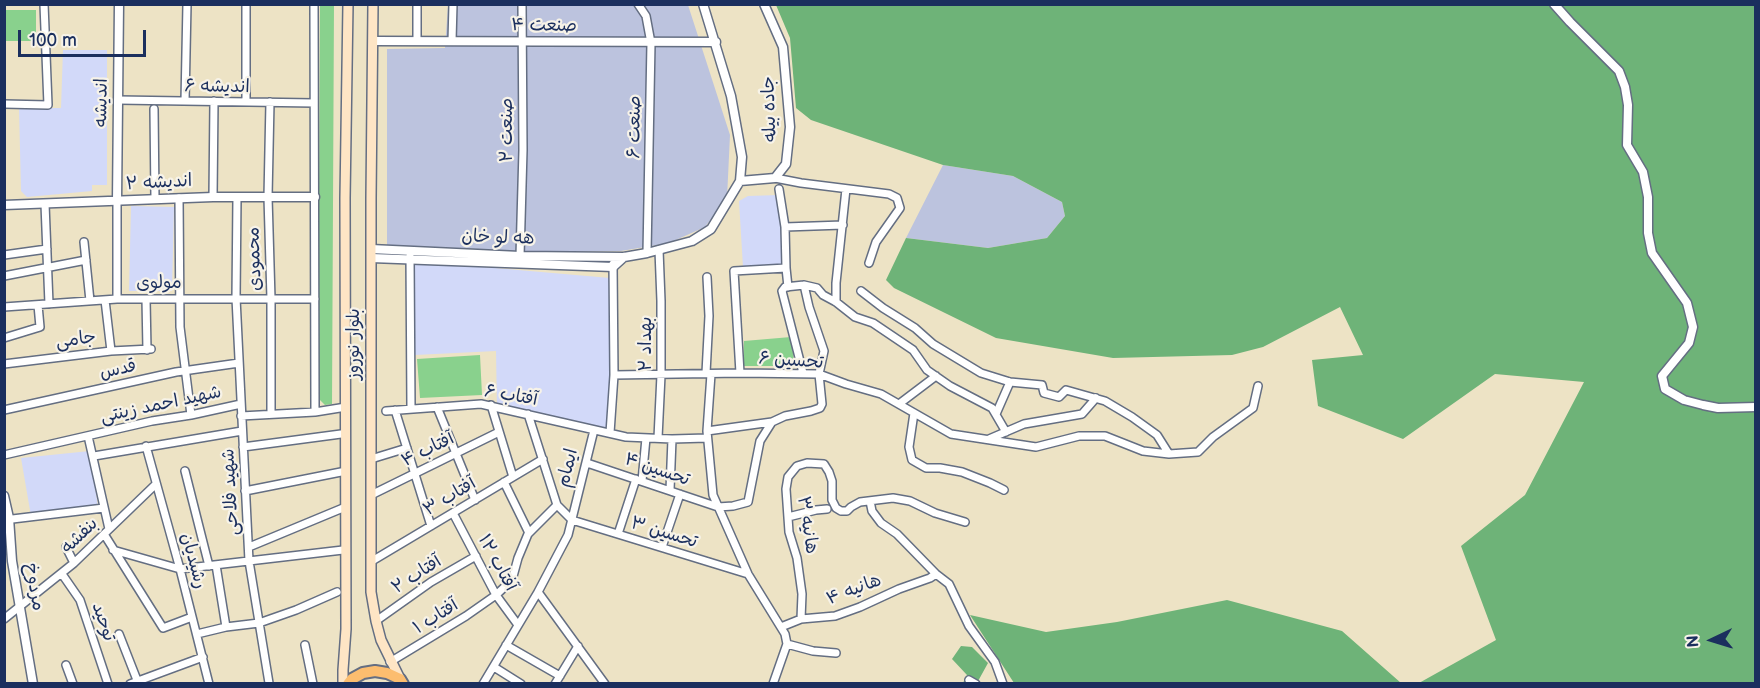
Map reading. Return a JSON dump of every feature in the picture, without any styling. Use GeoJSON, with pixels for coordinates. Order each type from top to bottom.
{"type":"FeatureCollection","features":[{"type":"Feature","properties":{"kind":"main road","name":"بلوار نوروز"},"geometry":{"type":"LineString","coordinates":[[346,684],[342,670],[346,629],[345,198],[348,4]]}},
{"type":"Feature","properties":{"kind":"main road","name":"بلوار نوروز"},"geometry":{"type":"LineString","coordinates":[[373,4],[371,592],[381,640],[401,681]]}},
{"type":"Feature","properties":{"kind":"main road"},"geometry":{"type":"LineString","coordinates":[[346,684],[363,673],[375,671],[387,673],[401,681]]}},
{"type":"Feature","properties":{"kind":"street"},"geometry":{"type":"LineString","coordinates":[[4,104],[48,105],[44,4]]}},
{"type":"Feature","properties":{"kind":"street","name":"اندیشه"},"geometry":{"type":"LineString","coordinates":[[117,201],[119,4]]}},
{"type":"Feature","properties":{"kind":"street"},"geometry":{"type":"LineString","coordinates":[[185,101],[187,4]]}},
{"type":"Feature","properties":{"kind":"street"},"geometry":{"type":"LineString","coordinates":[[246,4],[246,102]]}},
{"type":"Feature","properties":{"kind":"street"},"geometry":{"type":"LineString","coordinates":[[314,4],[315,412]]}},
{"type":"Feature","properties":{"kind":"street"},"geometry":{"type":"LineString","coordinates":[[417,4],[417,41]]}},
{"type":"Feature","properties":{"kind":"street"},"geometry":{"type":"LineString","coordinates":[[452,41],[453,4]]}},
{"type":"Feature","properties":{"kind":"street","name":"صنعت ۲"},"geometry":{"type":"LineString","coordinates":[[520,256],[523,150],[522,4]]}},
{"type":"Feature","properties":{"kind":"street","name":"صنعت ۶"},"geometry":{"type":"LineString","coordinates":[[638,4],[646,16],[651,43],[647,253]]}},
{"type":"Feature","properties":{"kind":"street"},"geometry":{"type":"LineString","coordinates":[[371,253],[613,267],[624,257],[692,241],[711,229],[740,181],[742,157],[731,96],[703,4]]}},
{"type":"Feature","properties":{"kind":"street","name":"جاده بیله"},"geometry":{"type":"LineString","coordinates":[[764,4],[783,47],[790,127],[786,164],[775,178]]}},
{"type":"Feature","properties":{"kind":"street"},"geometry":{"type":"LineString","coordinates":[[1554,4],[1618,71],[1625,87],[1628,105],[1627,145],[1643,172],[1648,197],[1648,233],[1652,253],[1687,303],[1693,327],[1689,343],[1662,376],[1665,389],[1684,400],[1703,405],[1719,408],[1755,406]]}},
{"type":"Feature","properties":{"kind":"street","name":"صنعت ۴"},"geometry":{"type":"LineString","coordinates":[[373,41],[716,42]]}},
{"type":"Feature","properties":{"kind":"street","name":"اندیشه ۶"},"geometry":{"type":"LineString","coordinates":[[118,100],[314,103]]}},
{"type":"Feature","properties":{"kind":"street"},"geometry":{"type":"LineString","coordinates":[[213,197],[214,102]]}},
{"type":"Feature","properties":{"kind":"street","name":"محمودی"},"geometry":{"type":"LineString","coordinates":[[270,102],[268,197],[271,414]]}},
{"type":"Feature","properties":{"kind":"street"},"geometry":{"type":"LineString","coordinates":[[154,109],[155,199]]}},
{"type":"Feature","properties":{"kind":"street"},"geometry":{"type":"LineString","coordinates":[[740,181],[775,178],[889,194],[897,198],[900,208],[876,242],[869,263]]}},
{"type":"Feature","properties":{"kind":"street"},"geometry":{"type":"LineString","coordinates":[[779,189],[785,227],[788,287]]}},
{"type":"Feature","properties":{"kind":"street"},"geometry":{"type":"LineString","coordinates":[[836,302],[846,189]]}},
{"type":"Feature","properties":{"kind":"street","name":"اندیشه ۲"},"geometry":{"type":"LineString","coordinates":[[4,205],[213,197],[315,197]]}},
{"type":"Feature","properties":{"kind":"street","name":"شهید فلاحی"},"geometry":{"type":"LineString","coordinates":[[237,197],[236,298],[249,561],[269,683]]}},
{"type":"Feature","properties":{"kind":"street"},"geometry":{"type":"LineString","coordinates":[[179,198],[180,327],[190,415]]}},
{"type":"Feature","properties":{"kind":"street"},"geometry":{"type":"LineString","coordinates":[[117,201],[117,299]]}},
{"type":"Feature","properties":{"kind":"street"},"geometry":{"type":"LineString","coordinates":[[45,204],[49,304]]}},
{"type":"Feature","properties":{"kind":"street"},"geometry":{"type":"LineString","coordinates":[[785,227],[843,225]]}},
{"type":"Feature","properties":{"kind":"street"},"geometry":{"type":"LineString","coordinates":[[84,242],[90,301]]}},
{"type":"Feature","properties":{"kind":"street"},"geometry":{"type":"LineString","coordinates":[[4,255],[47,249]]}},
{"type":"Feature","properties":{"kind":"street","name":"بهداد ۲"},"geometry":{"type":"LineString","coordinates":[[658,438],[661,375],[659,250]]}},
{"type":"Feature","properties":{"kind":"street"},"geometry":{"type":"LineString","coordinates":[[410,255],[411,409]]}},
{"type":"Feature","properties":{"kind":"street","name":"هه لو خان"},"geometry":{"type":"LineString","coordinates":[[410,255],[624,257]]}},
{"type":"Feature","properties":{"kind":"street"},"geometry":{"type":"LineString","coordinates":[[610,433],[614,375],[613,257]]}},
{"type":"Feature","properties":{"kind":"street"},"geometry":{"type":"LineString","coordinates":[[4,276],[86,260]]}},
{"type":"Feature","properties":{"kind":"street"},"geometry":{"type":"LineString","coordinates":[[740,373],[734,271],[786,268]]}},
{"type":"Feature","properties":{"kind":"street"},"geometry":{"type":"LineString","coordinates":[[707,277],[709,316],[707,434],[713,495],[748,574],[785,634],[787,644],[773,684]]}},
{"type":"Feature","properties":{"kind":"street"},"geometry":{"type":"LineString","coordinates":[[804,285],[824,351],[819,374]]}},
{"type":"Feature","properties":{"kind":"street"},"geometry":{"type":"LineString","coordinates":[[803,373],[782,293],[783,289],[788,287],[804,285],[817,288],[824,296],[855,317],[873,323],[913,350],[927,370],[992,408],[1006,432]]}},
{"type":"Feature","properties":{"kind":"street"},"geometry":{"type":"LineString","coordinates":[[861,291],[915,328],[933,344],[981,373],[1010,382],[1042,385],[1044,393],[1059,397],[1066,390],[1114,406],[1156,435],[1169,454]]}},
{"type":"Feature","properties":{"kind":"street","name":"مولوی"},"geometry":{"type":"LineString","coordinates":[[4,307],[146,298],[315,299]]}},
{"type":"Feature","properties":{"kind":"street","name":"جامی"},"geometry":{"type":"LineString","coordinates":[[4,364],[111,351],[149,350],[146,298]]}},
{"type":"Feature","properties":{"kind":"street"},"geometry":{"type":"LineString","coordinates":[[105,300],[111,351]]}},
{"type":"Feature","properties":{"kind":"street"},"geometry":{"type":"LineString","coordinates":[[4,338],[40,327],[38,305]]}},
{"type":"Feature","properties":{"kind":"street","name":"قدس"},"geometry":{"type":"LineString","coordinates":[[4,410],[184,371],[239,363]]}},
{"type":"Feature","properties":{"kind":"street","name":"تحسین ۶"},"geometry":{"type":"LineString","coordinates":[[614,375],[819,374],[881,394],[951,434],[1036,447],[1079,436],[1106,436],[1143,451],[1169,454],[1198,452],[1213,437],[1253,408],[1258,386]]}},
{"type":"Feature","properties":{"kind":"street","name":"ایمام"},"geometry":{"type":"LineString","coordinates":[[483,684],[538,592],[568,535],[594,430],[626,437],[672,439],[772,422],[785,416],[820,408],[822,404],[819,374]]}},
{"type":"Feature","properties":{"kind":"street"},"geometry":{"type":"LineString","coordinates":[[899,404],[936,376]]}},
{"type":"Feature","properties":{"kind":"street"},"geometry":{"type":"LineString","coordinates":[[996,414],[1010,382]]}},
{"type":"Feature","properties":{"kind":"street"},"geometry":{"type":"LineString","coordinates":[[988,439],[1024,424],[1082,414],[1096,399]]}},
{"type":"Feature","properties":{"kind":"street","name":"شهید احمد زینتی"},"geometry":{"type":"LineString","coordinates":[[4,455],[152,421],[241,404]]}},
{"type":"Feature","properties":{"kind":"street","name":"آفتاب ۶"},"geometry":{"type":"LineString","coordinates":[[386,411],[481,404],[594,430]]}},
{"type":"Feature","properties":{"kind":"street"},"geometry":{"type":"LineString","coordinates":[[490,405],[513,477]]}},
{"type":"Feature","properties":{"kind":"street"},"geometry":{"type":"LineString","coordinates":[[241,416],[315,412],[346,407]]}},
{"type":"Feature","properties":{"kind":"street"},"geometry":{"type":"LineString","coordinates":[[437,407],[475,500]]}},
{"type":"Feature","properties":{"kind":"street"},"geometry":{"type":"LineString","coordinates":[[395,410],[431,526]]}},
{"type":"Feature","properties":{"kind":"street"},"geometry":{"type":"LineString","coordinates":[[914,413],[909,447],[912,460],[926,468],[962,472],[1004,490]]}},
{"type":"Feature","properties":{"kind":"street"},"geometry":{"type":"LineString","coordinates":[[528,414],[557,505],[572,520]]}},
{"type":"Feature","properties":{"kind":"street"},"geometry":{"type":"LineString","coordinates":[[718,507],[748,502],[760,441],[772,422]]}},
{"type":"Feature","properties":{"kind":"street"},"geometry":{"type":"LineString","coordinates":[[94,456],[242,432]]}},
{"type":"Feature","properties":{"kind":"street","name":"آفتاب ۴"},"geometry":{"type":"LineString","coordinates":[[371,495],[499,432]]}},
{"type":"Feature","properties":{"kind":"street"},"geometry":{"type":"LineString","coordinates":[[243,447],[340,434]]}},
{"type":"Feature","properties":{"kind":"street"},"geometry":{"type":"LineString","coordinates":[[88,436],[104,508],[106,531],[114,550],[163,628],[192,617]]}},
{"type":"Feature","properties":{"kind":"street"},"geometry":{"type":"LineString","coordinates":[[618,534],[639,480],[646,438]]}},
{"type":"Feature","properties":{"kind":"street"},"geometry":{"type":"LineString","coordinates":[[670,490],[672,439]]}},
{"type":"Feature","properties":{"kind":"street","name":"رشیدیان"},"geometry":{"type":"LineString","coordinates":[[146,446],[209,684]]}},
{"type":"Feature","properties":{"kind":"street"},"geometry":{"type":"LineString","coordinates":[[371,459],[407,448]]}},
{"type":"Feature","properties":{"kind":"street","name":"آفتاب ۳"},"geometry":{"type":"LineString","coordinates":[[372,561],[543,459]]}},
{"type":"Feature","properties":{"kind":"street","name":"تحسین ۴"},"geometry":{"type":"LineString","coordinates":[[587,463],[718,507]]}},
{"type":"Feature","properties":{"kind":"street","name":"هانیه ۳"},"geometry":{"type":"LineString","coordinates":[[801,619],[802,594],[797,558],[789,532],[786,489],[788,477],[797,466],[807,463],[824,464],[830,472],[832,481],[832,500],[840,512],[847,511],[860,502],[870,501]]}},
{"type":"Feature","properties":{"kind":"street"},"geometry":{"type":"LineString","coordinates":[[185,471],[212,566],[226,627]]}},
{"type":"Feature","properties":{"kind":"street"},"geometry":{"type":"LineString","coordinates":[[245,491],[341,472]]}},
{"type":"Feature","properties":{"kind":"street"},"geometry":{"type":"LineString","coordinates":[[504,482],[529,533],[557,505]]}},
{"type":"Feature","properties":{"kind":"street","name":"بنفشه"},"geometry":{"type":"LineString","coordinates":[[4,619],[62,574],[156,484]]}},
{"type":"Feature","properties":{"kind":"street"},"geometry":{"type":"LineString","coordinates":[[662,547],[680,494]]}},
{"type":"Feature","properties":{"kind":"street","name":"مردوخ"},"geometry":{"type":"LineString","coordinates":[[4,496],[8,562],[20,606],[33,684]]}},
{"type":"Feature","properties":{"kind":"street"},"geometry":{"type":"LineString","coordinates":[[965,522],[934,513],[910,501],[893,498],[870,501],[872,511],[881,524],[897,534],[936,574],[949,584],[969,626],[995,662],[1003,684]]}},
{"type":"Feature","properties":{"kind":"street"},"geometry":{"type":"LineString","coordinates":[[7,519],[104,508]]}},
{"type":"Feature","properties":{"kind":"street"},"geometry":{"type":"LineString","coordinates":[[249,547],[343,508]]}},
{"type":"Feature","properties":{"kind":"street"},"geometry":{"type":"LineString","coordinates":[[788,517],[827,509]]}},
{"type":"Feature","properties":{"kind":"street","name":"آفتاب ۱۲"},"geometry":{"type":"LineString","coordinates":[[453,513],[496,595],[518,625]]}},
{"type":"Feature","properties":{"kind":"street","name":"تحسین ۳"},"geometry":{"type":"LineString","coordinates":[[572,520],[748,574]]}},
{"type":"Feature","properties":{"kind":"street","name":"آفتاب ۱"},"geometry":{"type":"LineString","coordinates":[[390,662],[496,595],[512,580],[518,558],[529,533]]}},
{"type":"Feature","properties":{"kind":"street"},"geometry":{"type":"LineString","coordinates":[[66,547],[74,563]]}},
{"type":"Feature","properties":{"kind":"street"},"geometry":{"type":"LineString","coordinates":[[114,550],[180,569],[343,550]]}},
{"type":"Feature","properties":{"kind":"street","name":"آفتاب ۲"},"geometry":{"type":"LineString","coordinates":[[376,621],[431,582],[476,556]]}},
{"type":"Feature","properties":{"kind":"street","name":"توحید"},"geometry":{"type":"LineString","coordinates":[[62,574],[80,600],[108,684]]}},
{"type":"Feature","properties":{"kind":"street","name":"هانیه ۴"},"geometry":{"type":"LineString","coordinates":[[781,627],[801,619],[835,616],[936,574]]}},
{"type":"Feature","properties":{"kind":"street"},"geometry":{"type":"LineString","coordinates":[[197,634],[226,627],[259,623],[337,592]]}},
{"type":"Feature","properties":{"kind":"street"},"geometry":{"type":"LineString","coordinates":[[538,592],[605,684]]}},
{"type":"Feature","properties":{"kind":"street"},"geometry":{"type":"LineString","coordinates":[[119,634],[137,680]]}},
{"type":"Feature","properties":{"kind":"street"},"geometry":{"type":"LineString","coordinates":[[787,644],[813,651],[836,653]]}},
{"type":"Feature","properties":{"kind":"street"},"geometry":{"type":"LineString","coordinates":[[305,645],[313,684]]}},
{"type":"Feature","properties":{"kind":"street"},"geometry":{"type":"LineString","coordinates":[[506,645],[560,676]]}},
{"type":"Feature","properties":{"kind":"street"},"geometry":{"type":"LineString","coordinates":[[555,684],[578,646]]}},
{"type":"Feature","properties":{"kind":"street"},"geometry":{"type":"LineString","coordinates":[[130,684],[203,657]]}},
{"type":"Feature","properties":{"kind":"street"},"geometry":{"type":"LineString","coordinates":[[66,665],[74,684]]}},
{"type":"Feature","properties":{"kind":"street"},"geometry":{"type":"LineString","coordinates":[[494,667],[521,684]]}},
{"type":"Feature","properties":{"kind":"street"},"geometry":{"type":"LineString","coordinates":[[969,680],[976,684]]}},
{"type":"Feature","properties":{"kind":"shaded area"},"geometry":{"type":"Polygon","coordinates":[[[448,5],[688,5],[730,135],[727,198],[705,227],[669,243],[621,251],[454,253],[387,246],[387,49],[445,48],[448,5]]]}},
{"type":"Feature","properties":{"kind":"shaded area"},"geometry":{"type":"Polygon","coordinates":[[[63,50],[107,50],[107,185],[92,185],[92,191],[27,197],[21,191],[19,108],[61,108],[63,50]]]}},
{"type":"Feature","properties":{"kind":"shaded area"},"geometry":{"type":"Polygon","coordinates":[[[943,165],[1013,176],[1062,202],[1065,216],[1047,238],[988,248],[906,238],[943,165]]]}},
{"type":"Feature","properties":{"kind":"shaded area"},"geometry":{"type":"Polygon","coordinates":[[[779,195],[783,265],[743,267],[739,201],[748,196],[779,195]]]}},
{"type":"Feature","properties":{"kind":"shaded area"},"geometry":{"type":"Polygon","coordinates":[[[131,206],[174,207],[172,291],[129,291],[131,206]]]}},
{"type":"Feature","properties":{"kind":"shaded area"},"geometry":{"type":"Polygon","coordinates":[[[415,261],[610,278],[612,334],[609,427],[583,427],[497,409],[496,351],[415,355],[415,261]]]}},
{"type":"Feature","properties":{"kind":"shaded area"},"geometry":{"type":"Polygon","coordinates":[[[90,451],[98,507],[31,516],[21,458],[90,451]]]}},
{"type":"Feature","properties":{"kind":"green space"},"geometry":{"type":"Polygon","coordinates":[[[334,4],[332,404],[325,405],[318,398],[320,5],[334,4]]]}},
{"type":"Feature","properties":{"kind":"green space"},"geometry":{"type":"Polygon","coordinates":[[[776,5],[1755,5],[1755,683],[1419,683],[1496,640],[1461,546],[1525,495],[1584,382],[1495,374],[1403,439],[1318,406],[1312,360],[1363,355],[1340,307],[1263,347],[1232,355],[1113,358],[996,338],[894,288],[886,280],[906,238],[988,248],[1047,238],[1065,216],[1062,202],[1013,176],[943,165],[811,120],[796,108],[790,38],[776,5]]]}},
{"type":"Feature","properties":{"kind":"green space"},"geometry":{"type":"Polygon","coordinates":[[[5,10],[36,10],[36,41],[5,41],[5,10]]]}},
{"type":"Feature","properties":{"kind":"green space"},"geometry":{"type":"Polygon","coordinates":[[[791,337],[794,361],[787,366],[743,366],[744,341],[791,337]]]}},
{"type":"Feature","properties":{"kind":"green space"},"geometry":{"type":"Polygon","coordinates":[[[480,355],[482,395],[420,398],[417,359],[480,355]]]}},
{"type":"Feature","properties":{"kind":"green space"},"geometry":{"type":"Polygon","coordinates":[[[1227,600],[1342,631],[1401,683],[1014,683],[970,615],[1046,632],[1117,622],[1227,600]]]}},
{"type":"Feature","properties":{"kind":"green space"},"geometry":{"type":"Polygon","coordinates":[[[961,646],[972,647],[988,663],[977,683],[963,683],[967,675],[952,659],[961,646]]]}}]}
